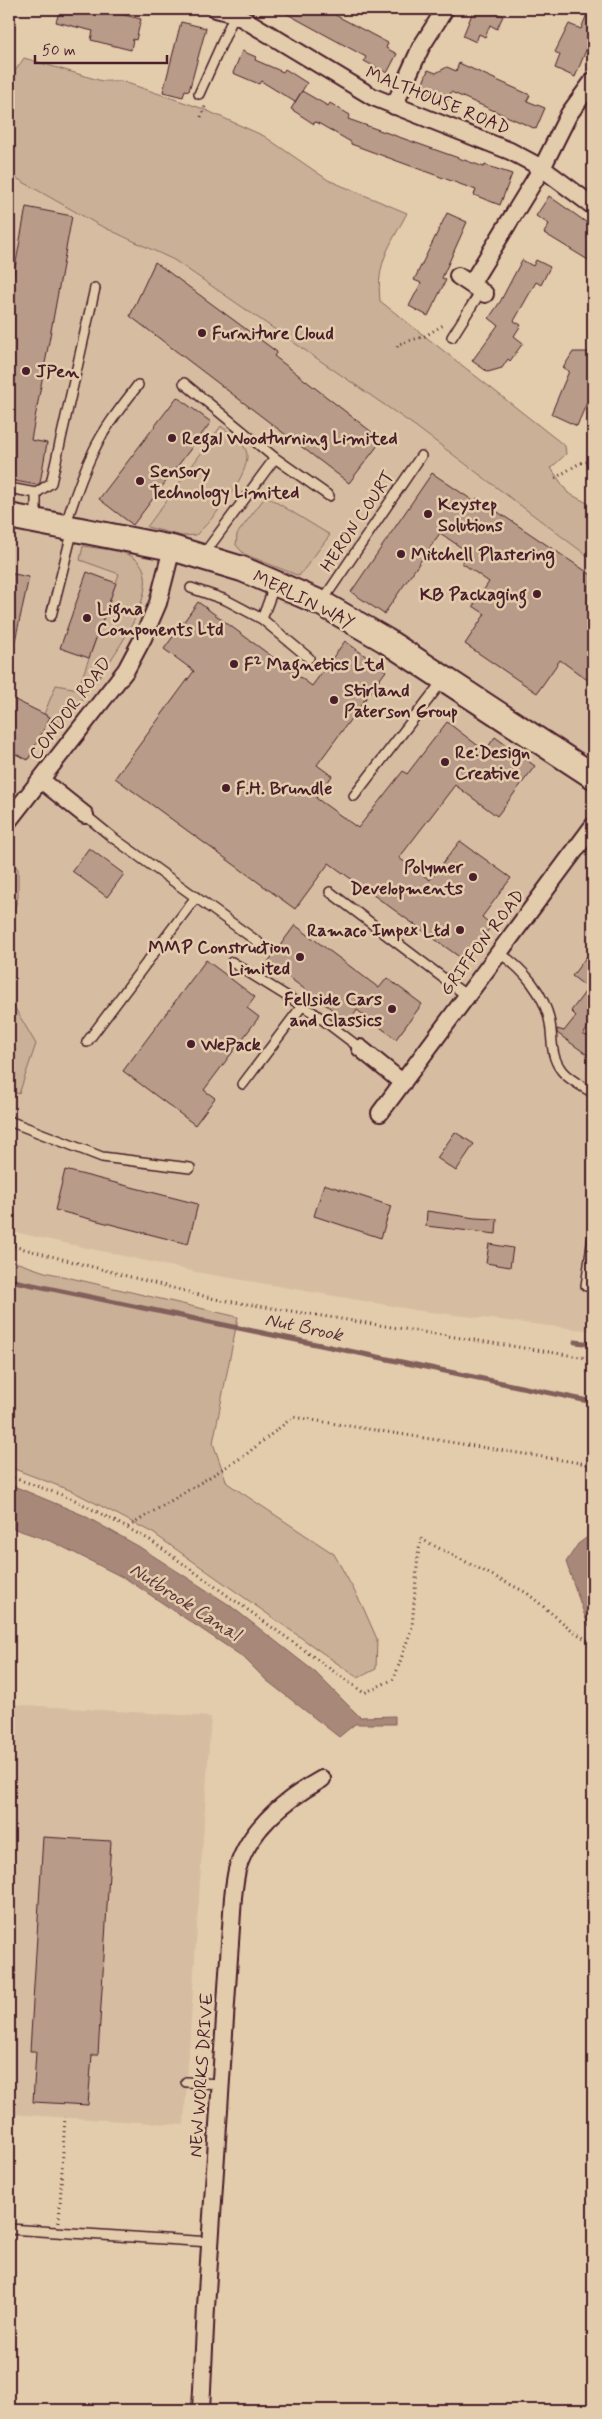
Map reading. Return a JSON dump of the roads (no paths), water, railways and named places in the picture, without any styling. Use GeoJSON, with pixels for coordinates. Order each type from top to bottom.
{"type":"FeatureCollection","features":[{"type":"Feature","properties":{"kind":"street","name":"MALTHOUSE ROAD"},"geometry":{"type":"LineString","coordinates":[[216,9],[236,11],[357,89],[394,106],[476,137],[542,168],[593,206]]}},
{"type":"Feature","properties":{"kind":"street"},"geometry":{"type":"LineString","coordinates":[[394,106],[421,47],[445,9]]}},
{"type":"Feature","properties":{"kind":"street"},"geometry":{"type":"LineString","coordinates":[[474,286],[542,168],[569,114],[593,81]]}},
{"type":"Feature","properties":{"kind":"street","name":"MERLIN WAY"},"geometry":{"type":"LineString","coordinates":[[9,516],[172,548],[242,569],[320,603],[444,679],[593,776]]}},
{"type":"Feature","properties":{"kind":"street","name":"CONDOR ROAD"},"geometry":{"type":"LineString","coordinates":[[9,820],[126,670],[143,638],[158,602],[172,548]]}},
{"type":"Feature","properties":{"kind":"street","name":"CONDOR ROAD"},"geometry":{"type":"LineString","coordinates":[[41,780],[85,815]]}},
{"type":"Feature","properties":{"kind":"street","name":"GRIFFON ROAD"},"geometry":{"type":"LineString","coordinates":[[380,1113],[593,826]]}},
{"type":"Feature","properties":{"kind":"street"},"geometry":{"type":"LineString","coordinates":[[360,1048],[403,1083]]}},
{"type":"Feature","properties":{"kind":"street","name":"NEW WORKS DRIVE"},"geometry":{"type":"LineString","coordinates":[[201,2410],[220,2084],[233,1897],[237,1870],[245,1852],[263,1825],[296,1795],[322,1779]]}},
{"type":"Feature","properties":{"kind":"lane"},"geometry":{"type":"LineString","coordinates":[[199,94],[236,11]]}},
{"type":"Feature","properties":{"kind":"lane"},"geometry":{"type":"LineString","coordinates":[[452,337],[474,286]]}},
{"type":"Feature","properties":{"kind":"lane"},"geometry":{"type":"LineString","coordinates":[[9,488],[36,493],[51,483],[96,288]]}},
{"type":"Feature","properties":{"kind":"lane"},"geometry":{"type":"LineString","coordinates":[[184,383],[275,458],[330,496]]}},
{"type":"Feature","properties":{"kind":"lane"},"geometry":{"type":"LineString","coordinates":[[51,616],[76,492],[94,449],[116,414],[138,385]]}},
{"type":"Feature","properties":{"kind":"lane","name":"HERON COURT"},"geometry":{"type":"LineString","coordinates":[[320,603],[420,456]]}},
{"type":"Feature","properties":{"kind":"lane"},"geometry":{"type":"LineString","coordinates":[[202,557],[275,458]]}},
{"type":"Feature","properties":{"kind":"lane"},"geometry":{"type":"LineString","coordinates":[[36,493],[36,521]]}},
{"type":"Feature","properties":{"kind":"lane"},"geometry":{"type":"LineString","coordinates":[[262,619],[276,584]]}},
{"type":"Feature","properties":{"kind":"lane"},"geometry":{"type":"LineString","coordinates":[[191,588],[226,600],[262,619],[309,658]]}},
{"type":"Feature","properties":{"kind":"lane"},"geometry":{"type":"LineString","coordinates":[[354,796],[444,679]]}},
{"type":"Feature","properties":{"kind":"lane"},"geometry":{"type":"LineString","coordinates":[[85,815],[258,942]]}},
{"type":"Feature","properties":{"kind":"lane"},"geometry":{"type":"LineString","coordinates":[[330,892],[467,996]]}},
{"type":"Feature","properties":{"kind":"lane"},"geometry":{"type":"LineString","coordinates":[[87,1042],[196,897]]}},
{"type":"Feature","properties":{"kind":"lane"},"geometry":{"type":"LineString","coordinates":[[499,953],[512,961],[542,997],[550,1023],[552,1053],[562,1072],[593,1093]]}},
{"type":"Feature","properties":{"kind":"lane"},"geometry":{"type":"LineString","coordinates":[[232,962],[302,1006],[360,1048]]}},
{"type":"Feature","properties":{"kind":"lane"},"geometry":{"type":"LineString","coordinates":[[243,1084],[302,1006]]}},
{"type":"Feature","properties":{"kind":"lane"},"geometry":{"type":"LineString","coordinates":[[9,1121],[102,1157],[190,1168]]}},
{"type":"Feature","properties":{"kind":"lane"},"geometry":{"type":"LineString","coordinates":[[586,1286],[593,1237]]}},
{"type":"Feature","properties":{"kind":"lane"},"geometry":{"type":"LineString","coordinates":[[186,2082],[220,2084]]}},
{"type":"Feature","properties":{"kind":"lane"},"geometry":{"type":"LineString","coordinates":[[9,2229],[210,2242]]}},
{"type":"Feature","properties":{"kind":"water","name":"Nutbrook Canal"},"geometry":{"type":"Polygon","coordinates":[[[9,1484],[83,1515],[138,1546],[228,1604],[315,1672],[360,1717],[395,1716],[395,1724],[355,1724],[339,1737],[266,1680],[243,1657],[128,1580],[53,1542],[9,1527],[9,1484]]]}},
{"type":"Feature","properties":{"kind":"water"},"geometry":{"type":"Polygon","coordinates":[[[593,1533],[593,1628],[588,1625],[566,1562],[578,1544],[593,1533]]]}},
{"type":"Feature","properties":{"kind":"waterway","name":"Nut Brook"},"geometry":{"type":"LineString","coordinates":[[9,1280],[593,1402]]}},
{"type":"Feature","properties":{"kind":"waterway"},"geometry":{"type":"LineString","coordinates":[[575,1342],[593,1344]]}},
{"type":"Feature","properties":{"kind":"place","name":"Furniture Cloud"},"geometry":{"type":"Point","coordinates":[202,333]}},
{"type":"Feature","properties":{"kind":"place","name":"JPen"},"geometry":{"type":"Point","coordinates":[26,371]}},
{"type":"Feature","properties":{"kind":"place","name":"Regal Woodturning Limited"},"geometry":{"type":"Point","coordinates":[172,438]}},
{"type":"Feature","properties":{"kind":"place","name":"Sensory Technology Limited"},"geometry":{"type":"Point","coordinates":[140,481]}},
{"type":"Feature","properties":{"kind":"place","name":"Keystep Solutions"},"geometry":{"type":"Point","coordinates":[428,514]}},
{"type":"Feature","properties":{"kind":"place","name":"Mitchell Plastering"},"geometry":{"type":"Point","coordinates":[401,554]}},
{"type":"Feature","properties":{"kind":"place","name":"KB Packaging"},"geometry":{"type":"Point","coordinates":[537,594]}},
{"type":"Feature","properties":{"kind":"place","name":"Ligna Components Ltd"},"geometry":{"type":"Point","coordinates":[87,618]}},
{"type":"Feature","properties":{"kind":"place","name":"F² Magnetics Ltd"},"geometry":{"type":"Point","coordinates":[234,664]}},
{"type":"Feature","properties":{"kind":"place","name":"Stirland Paterson Group"},"geometry":{"type":"Point","coordinates":[334,700]}},
{"type":"Feature","properties":{"kind":"place","name":"Re:Design Creative"},"geometry":{"type":"Point","coordinates":[445,762]}},
{"type":"Feature","properties":{"kind":"place","name":"F.H. Brundle"},"geometry":{"type":"Point","coordinates":[226,788]}},
{"type":"Feature","properties":{"kind":"place","name":"Polymer Developments"},"geometry":{"type":"Point","coordinates":[473,877]}},
{"type":"Feature","properties":{"kind":"place","name":"Ramaco Impex Ltd"},"geometry":{"type":"Point","coordinates":[460,930]}},
{"type":"Feature","properties":{"kind":"place","name":"MMP Construction Limited"},"geometry":{"type":"Point","coordinates":[300,957]}},
{"type":"Feature","properties":{"kind":"place","name":"Fellside Cars and Classics"},"geometry":{"type":"Point","coordinates":[392,1009]}},
{"type":"Feature","properties":{"kind":"place","name":"WePack"},"geometry":{"type":"Point","coordinates":[191,1044]}}]}
